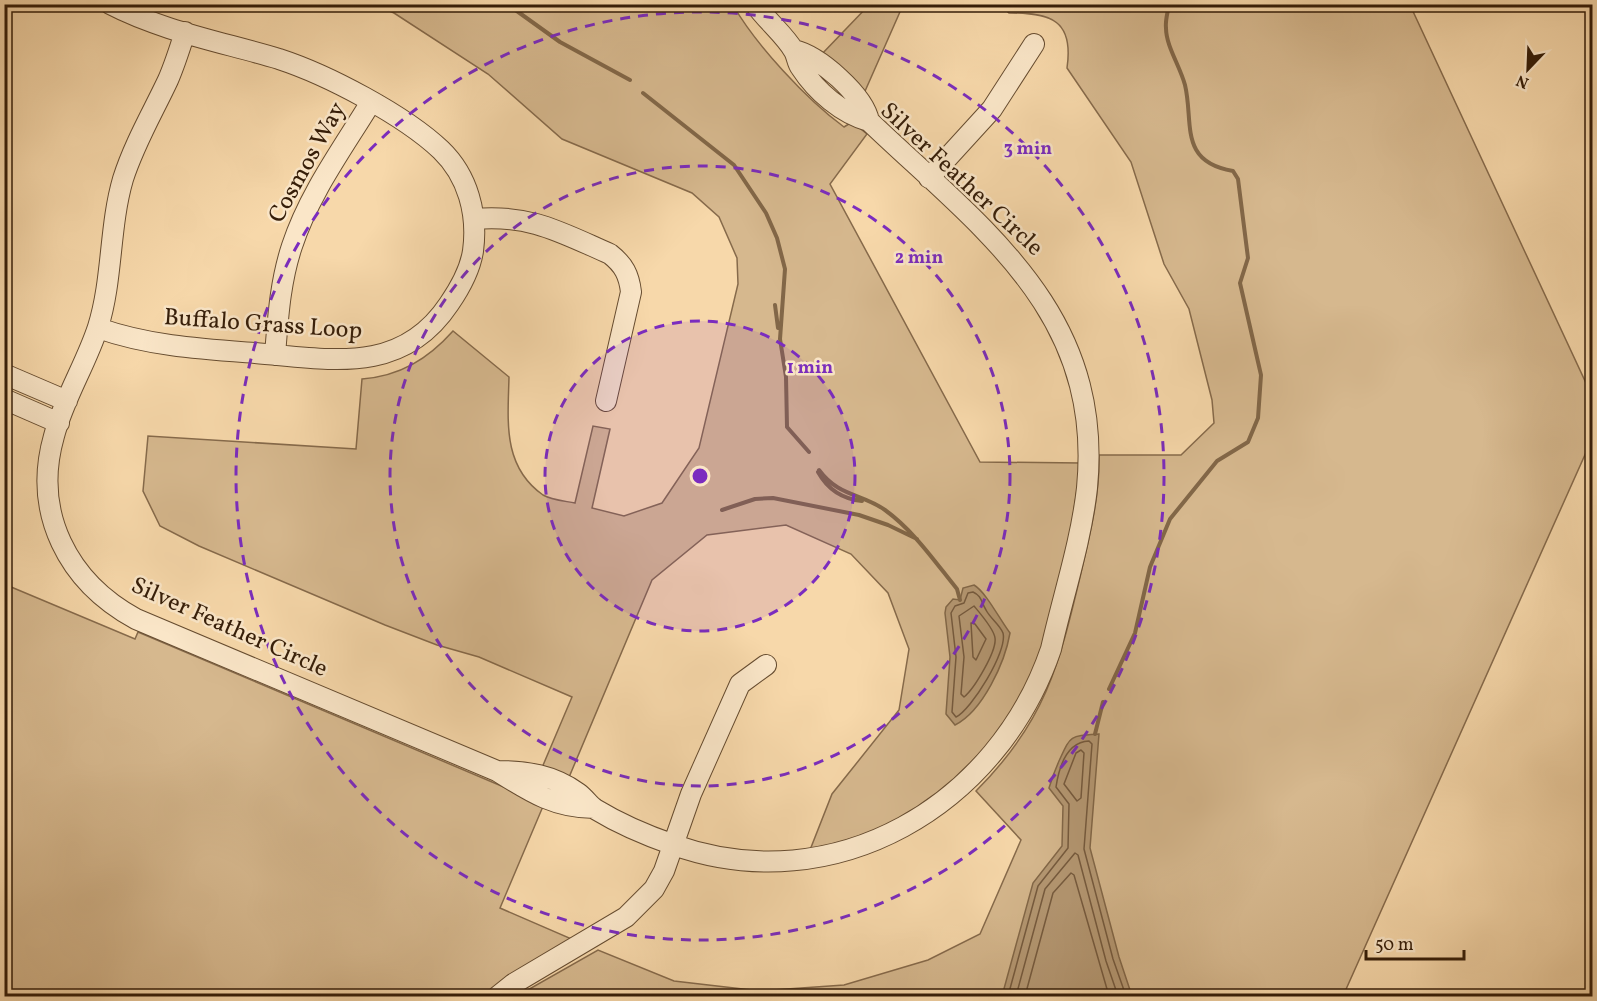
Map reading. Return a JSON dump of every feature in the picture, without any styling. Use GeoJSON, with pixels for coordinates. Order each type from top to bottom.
{"type":"FeatureCollection","features":[{"type":"Feature","properties":{"kind":"street","name":"Buffalo Grass Loop"},"geometry":{"type":"LineString","coordinates":[[98,328],[144,342],[175,347],[275,355],[358,360],[396,351],[412,342],[441,316],[462,283],[472,257],[474,219],[464,183],[442,152],[371,102],[330,80],[291,64],[154,23],[110,4]]}},
{"type":"Feature","properties":{"kind":"street","name":"Silver Feather Circle"},"geometry":{"type":"LineString","coordinates":[[184,32],[174,67],[124,177],[117,201],[104,305],[98,328],[67,401],[49,456],[47,477],[54,525],[71,561],[100,596],[136,619],[497,771],[528,771],[550,778],[579,793],[594,808],[673,845],[735,858],[796,859],[852,848],[900,829],[952,796],[992,756],[1014,728],[1042,673],[1056,627],[1087,490],[1087,423],[1080,387],[1058,325],[1024,273],[869,121],[855,118],[817,86],[800,67],[794,50],[755,4]]}},
{"type":"Feature","properties":{"kind":"street"},"geometry":{"type":"LineString","coordinates":[[929,178],[992,109],[1034,44]]}},
{"type":"Feature","properties":{"kind":"street","name":"Cosmos Way"},"geometry":{"type":"LineString","coordinates":[[275,355],[280,297],[291,246],[314,195],[371,102]]}},
{"type":"Feature","properties":{"kind":"street"},"geometry":{"type":"LineString","coordinates":[[474,219],[499,217],[542,224],[610,254],[636,278],[606,401]]}},
{"type":"Feature","properties":{"kind":"street"},"geometry":{"type":"LineString","coordinates":[[4,374],[67,401]]}},
{"type":"Feature","properties":{"kind":"street"},"geometry":{"type":"LineString","coordinates":[[4,399],[59,423]]}},
{"type":"Feature","properties":{"kind":"street"},"geometry":{"type":"LineString","coordinates":[[498,996],[513,984],[633,911],[654,889],[691,794],[740,684],[766,665]]}},
{"type":"Feature","properties":{"kind":"shaded area"},"geometry":{"type":"Polygon","coordinates":[[[374,4],[733,5],[768,54],[798,87],[844,127],[852,122],[867,134],[830,184],[980,462],[1081,463],[1068,550],[1035,672],[1005,727],[936,799],[866,836],[810,850],[832,794],[899,710],[909,649],[888,593],[851,554],[786,525],[707,535],[652,580],[567,782],[541,770],[572,697],[479,657],[437,645],[385,625],[199,546],[160,526],[143,491],[148,436],[356,449],[362,379],[401,370],[434,350],[453,331],[509,377],[510,442],[514,457],[520,471],[546,497],[575,503],[593,426],[610,429],[592,508],[624,516],[662,503],[699,448],[738,284],[737,258],[719,217],[692,193],[562,139],[488,74],[394,13],[374,4]]]}},
{"type":"Feature","properties":{"kind":"shaded area"},"geometry":{"type":"Polygon","coordinates":[[[869,5],[903,5],[862,98],[820,56],[869,5]]]}},
{"type":"Feature","properties":{"kind":"shaded area"},"geometry":{"type":"Polygon","coordinates":[[[1000,5],[1410,5],[1592,396],[1592,439],[1343,996],[517,996],[598,950],[674,981],[760,991],[844,985],[928,960],[980,934],[1021,840],[976,791],[1019,740],[1034,716],[1057,664],[1091,529],[1098,485],[1099,455],[1181,455],[1214,423],[1212,400],[1189,309],[1164,264],[1131,162],[1067,68],[1067,39],[1063,30],[1048,18],[1024,13],[1009,13],[1000,5]]]}},
{"type":"Feature","properties":{"kind":"shaded area"},"geometry":{"type":"Polygon","coordinates":[[[4,584],[135,639],[138,632],[544,804],[500,908],[574,940],[503,982],[487,996],[5,996],[4,584]]]}},
{"type":"Feature","properties":{"kind":"water"},"geometry":{"type":"Polygon","coordinates":[[[974,585],[988,600],[1010,633],[1003,658],[991,685],[975,709],[955,725],[946,714],[950,657],[945,613],[946,607],[953,599],[960,600],[963,588],[974,585]]]}},
{"type":"Feature","properties":{"kind":"water"},"geometry":{"type":"Polygon","coordinates":[[[1099,734],[1090,848],[1119,957],[1132,996],[1002,996],[1033,883],[1062,846],[1063,806],[1049,788],[1054,774],[1072,738],[1099,734]]]}},
{"type":"Feature","properties":{"kind":"waterway"},"geometry":{"type":"LineString","coordinates":[[507,4],[560,42],[630,80]]}},
{"type":"Feature","properties":{"kind":"waterway"},"geometry":{"type":"LineString","coordinates":[[1109,689],[1135,633],[1150,567],[1170,519],[1217,461],[1248,442],[1258,418],[1261,375],[1240,283],[1248,258],[1238,179],[1233,171],[1216,166],[1204,159],[1196,150],[1192,138],[1185,85],[1167,35],[1166,22],[1169,4]]}},
{"type":"Feature","properties":{"kind":"waterway"},"geometry":{"type":"LineString","coordinates":[[643,93],[734,165],[766,213],[777,238],[785,269],[780,339]]}},
{"type":"Feature","properties":{"kind":"waterway"},"geometry":{"type":"LineString","coordinates":[[775,305],[778,328]]}},
{"type":"Feature","properties":{"kind":"waterway"},"geometry":{"type":"LineString","coordinates":[[780,339],[786,377],[787,427],[809,452]]}},
{"type":"Feature","properties":{"kind":"waterway"},"geometry":{"type":"LineString","coordinates":[[819,470],[842,490],[876,505],[896,518],[924,547],[957,589],[960,600]]}},
{"type":"Feature","properties":{"kind":"waterway"},"geometry":{"type":"LineString","coordinates":[[818,472],[836,493],[862,501]]}},
{"type":"Feature","properties":{"kind":"waterway"},"geometry":{"type":"LineString","coordinates":[[722,510],[755,499],[773,498],[859,515],[888,525],[917,539]]}},
{"type":"Feature","properties":{"kind":"waterway"},"geometry":{"type":"LineString","coordinates":[[1095,734],[1103,702]]}}]}
